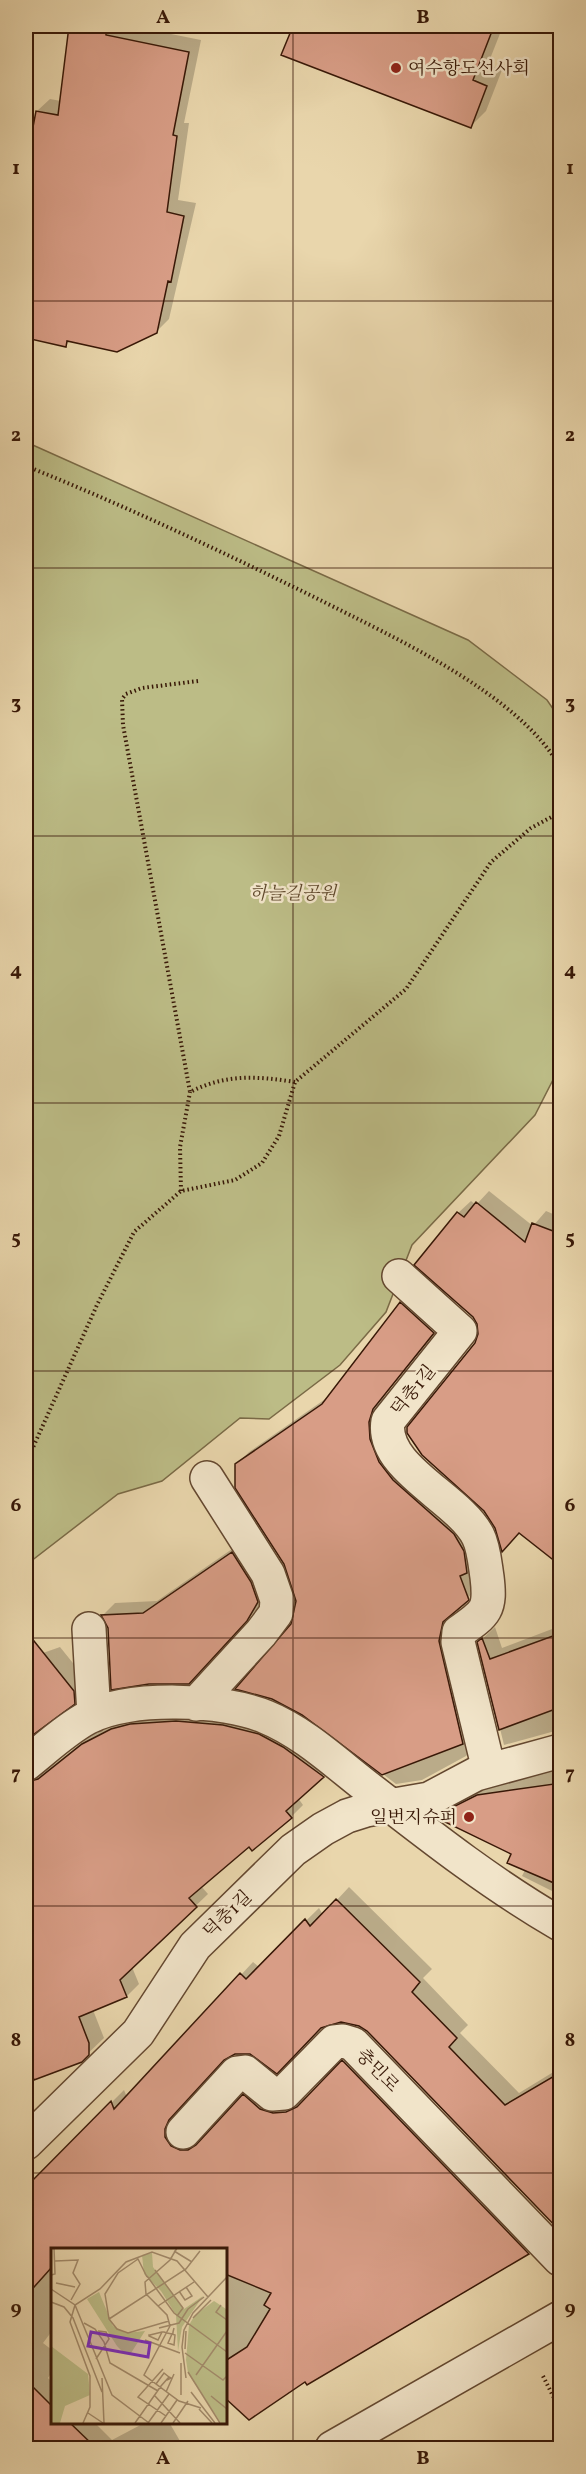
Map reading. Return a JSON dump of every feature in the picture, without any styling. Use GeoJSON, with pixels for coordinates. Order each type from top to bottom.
{"type":"FeatureCollection","features":[{"type":"Feature","properties":{"kind":"street","name":"덕충1길"},"geometry":{"type":"LineString","coordinates":[[399,1276],[460,1331],[388,1421],[386,1433],[397,1456],[466,1521],[478,1536],[485,1564],[489,1605],[483,1616],[459,1632],[458,1642],[489,1770]]}},
{"type":"Feature","properties":{"kind":"street"},"geometry":{"type":"LineString","coordinates":[[196,1704],[261,1633],[276,1613],[277,1600],[268,1574],[207,1478]]}},
{"type":"Feature","properties":{"kind":"street"},"geometry":{"type":"LineString","coordinates":[[89,1629],[94,1715]]}},
{"type":"Feature","properties":{"kind":"street"},"geometry":{"type":"LineString","coordinates":[[26,1764],[94,1715],[135,1705],[196,1704],[236,1708],[267,1717],[305,1740],[507,1893],[561,1924]]}},
{"type":"Feature","properties":{"kind":"street","name":"덕충1길"},"geometry":{"type":"LineString","coordinates":[[26,2143],[138,2033],[195,1946],[293,1850],[347,1816],[429,1798],[489,1770],[561,1751]]}},
{"type":"Feature","properties":{"kind":"street","name":"충민로"},"geometry":{"type":"LineString","coordinates":[[183,2132],[237,2073],[245,2072],[272,2094],[284,2093],[334,2042],[343,2041],[353,2044],[561,2259]]}},
{"type":"Feature","properties":{"kind":"street"},"geometry":{"type":"LineString","coordinates":[[332,2448],[561,2319]]}},
{"type":"Feature","properties":{"kind":"path"},"geometry":{"type":"LineString","coordinates":[[26,466],[112,500],[246,563],[429,657],[466,680],[533,731],[550,749],[561,767]]}},
{"type":"Feature","properties":{"kind":"path"},"geometry":{"type":"LineString","coordinates":[[181,1191],[180,1147],[190,1092],[123,725],[122,705],[126,694],[142,688],[198,681]]}},
{"type":"Feature","properties":{"kind":"path"},"geometry":{"type":"LineString","coordinates":[[26,1463],[97,1305],[134,1232],[181,1191],[235,1180],[262,1163],[279,1136],[295,1082],[406,989],[491,862],[531,828],[557,814],[561,807]]}},
{"type":"Feature","properties":{"kind":"path"},"geometry":{"type":"LineString","coordinates":[[190,1092],[210,1082],[236,1077],[295,1082]]}},
{"type":"Feature","properties":{"kind":"green space","name":"하늘길공원"},"geometry":{"type":"Polygon","coordinates":[[[26,442],[468,640],[547,700],[560,719],[560,1066],[535,1115],[412,1245],[386,1312],[340,1365],[269,1419],[240,1418],[162,1481],[118,1494],[26,1565],[26,442]]]}},
{"type":"Feature","properties":{"kind":"building"},"geometry":{"type":"Polygon","coordinates":[[[69,26],[106,31],[106,35],[189,52],[173,135],[177,136],[167,212],[184,216],[171,282],[168,281],[157,333],[117,352],[67,341],[66,347],[26,338],[26,164],[36,111],[58,115],[69,26]]]}},
{"type":"Feature","properties":{"kind":"building","name":"여수항도선사회"},"geometry":{"type":"Polygon","coordinates":[[[293,26],[494,26],[473,80],[487,86],[471,128],[281,55],[293,26]]]}},
{"type":"Feature","properties":{"kind":"building"},"geometry":{"type":"Polygon","coordinates":[[[476,1202],[525,1242],[532,1223],[561,1234],[561,1566],[519,1533],[502,1552],[495,1528],[484,1511],[422,1455],[407,1433],[407,1427],[475,1343],[478,1334],[477,1324],[473,1317],[414,1265],[457,1212],[464,1217],[476,1202]]]}},
{"type":"Feature","properties":{"kind":"building"},"geometry":{"type":"Polygon","coordinates":[[[400,1302],[434,1333],[373,1409],[369,1422],[370,1439],[379,1462],[393,1480],[454,1534],[464,1551],[467,1573],[460,1576],[469,1600],[443,1622],[439,1641],[463,1744],[382,1775],[302,1715],[272,1699],[235,1689],[291,1624],[296,1601],[284,1564],[235,1488],[235,1464],[322,1404],[400,1302]]]}},
{"type":"Feature","properties":{"kind":"building"},"geometry":{"type":"Polygon","coordinates":[[[232,1552],[251,1582],[258,1602],[247,1621],[189,1684],[149,1684],[111,1690],[108,1628],[101,1615],[143,1613],[232,1552]]]}},
{"type":"Feature","properties":{"kind":"building"},"geometry":{"type":"Polygon","coordinates":[[[26,1631],[74,1691],[75,1704],[26,1740],[26,1631]]]}},
{"type":"Feature","properties":{"kind":"building"},"geometry":{"type":"Polygon","coordinates":[[[561,1633],[561,1707],[499,1730],[477,1642],[482,1638],[490,1659],[561,1633]]]}},
{"type":"Feature","properties":{"kind":"building"},"geometry":{"type":"Polygon","coordinates":[[[176,1721],[223,1725],[259,1734],[283,1747],[324,1777],[286,1811],[292,1818],[252,1851],[249,1847],[189,1898],[197,1907],[120,1980],[127,1997],[79,2017],[89,2043],[89,2055],[82,2062],[34,2080],[26,2057],[26,1782],[38,1779],[82,1744],[111,1729],[130,1724],[176,1721]]]}},
{"type":"Feature","properties":{"kind":"building"},"geometry":{"type":"Polygon","coordinates":[[[561,1783],[561,1886],[507,1863],[511,1854],[445,1822],[451,1808],[477,1795],[561,1783]]]}},
{"type":"Feature","properties":{"kind":"building"},"geometry":{"type":"Polygon","coordinates":[[[336,1899],[420,1982],[412,1992],[457,2038],[449,2047],[505,2105],[561,2072],[561,2232],[367,2031],[359,2026],[341,2022],[321,2028],[277,2074],[250,2054],[235,2054],[224,2060],[169,2120],[165,2129],[165,2137],[171,2146],[180,2150],[188,2150],[196,2145],[243,2094],[260,2109],[273,2113],[286,2112],[297,2107],[342,2060],[529,2254],[307,2385],[305,2382],[249,2420],[226,2399],[226,2360],[247,2347],[270,2309],[264,2305],[271,2293],[226,2274],[226,2248],[51,2248],[51,2268],[26,2296],[26,2187],[111,2101],[114,2109],[240,1973],[246,1979],[305,1919],[310,1926],[336,1899]]]}},
{"type":"Feature","properties":{"kind":"building"},"geometry":{"type":"Polygon","coordinates":[[[26,2380],[51,2405],[51,2423],[70,2423],[96,2448],[38,2448],[26,2436],[26,2380]]]}},
{"type":"Feature","properties":{"kind":"place","name":"여수항도선사회"},"geometry":{"type":"Point","coordinates":[396,68]}},
{"type":"Feature","properties":{"kind":"place","name":"일번지슈퍼"},"geometry":{"type":"Point","coordinates":[469,1817]}}]}
